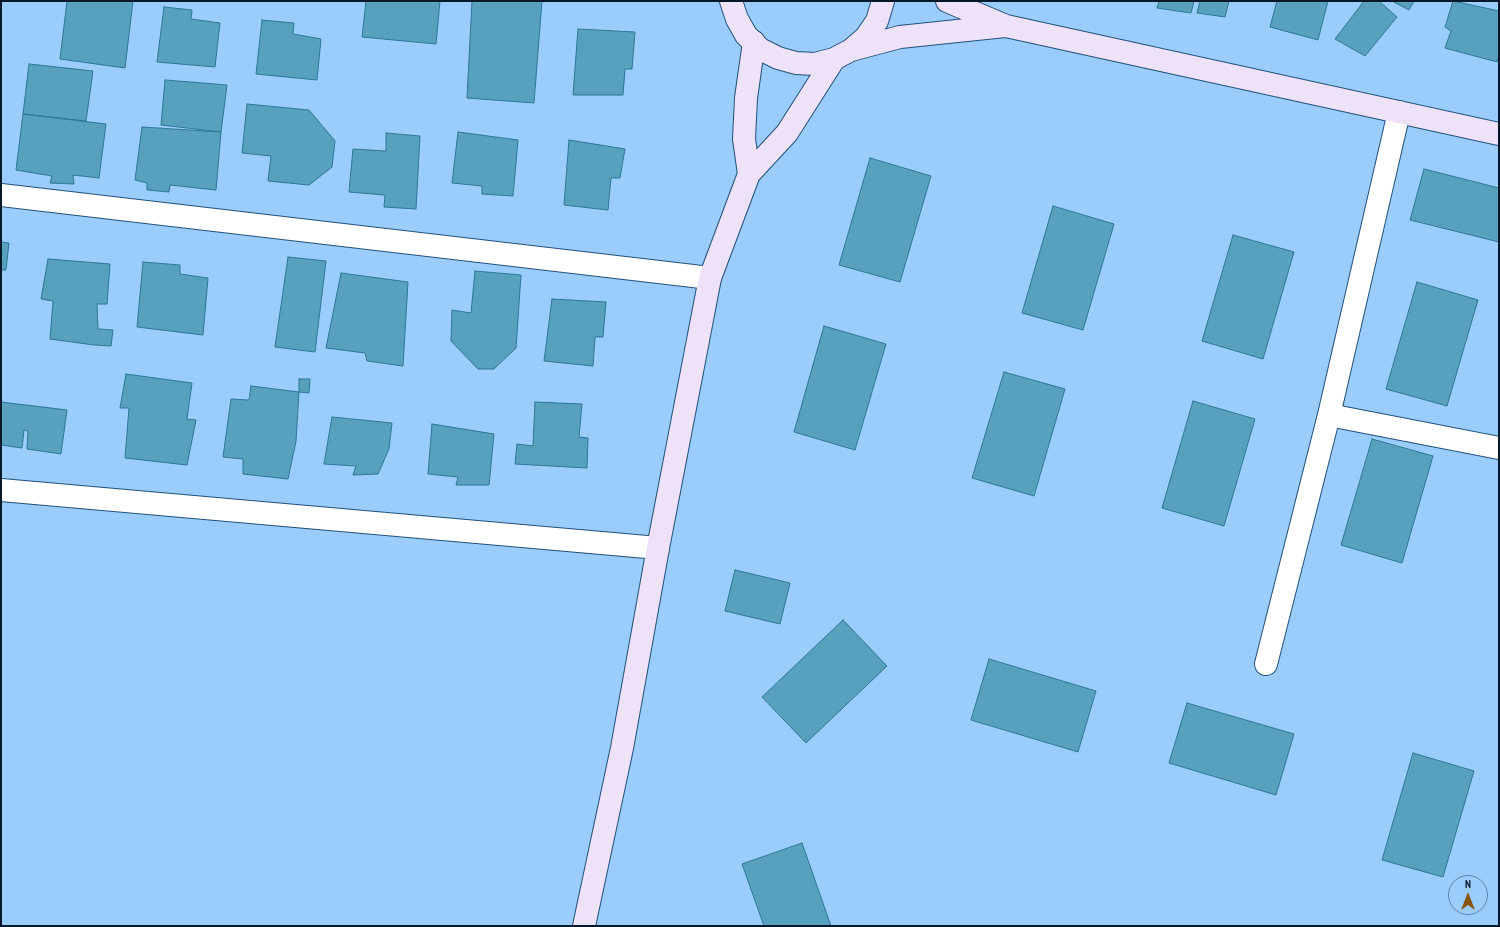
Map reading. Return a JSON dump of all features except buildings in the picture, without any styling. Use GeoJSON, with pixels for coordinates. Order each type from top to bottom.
{"type":"FeatureCollection","features":[{"type":"Feature","properties":{"kind":"street"},"geometry":{"type":"LineString","coordinates":[[715,1],[732,6],[746,35],[760,49],[778,58],[796,63],[815,64],[900,37],[1006,26]]}},
{"type":"Feature","properties":{"kind":"street"},"geometry":{"type":"LineString","coordinates":[[584,926],[622,748],[658,548],[710,278],[749,174],[787,133],[843,55],[866,37],[877,21],[883,1]]}},
{"type":"Feature","properties":{"kind":"street"},"geometry":{"type":"LineString","coordinates":[[947,1],[1006,26],[1499,134]]}},
{"type":"Feature","properties":{"kind":"street"},"geometry":{"type":"LineString","coordinates":[[749,174],[744,139],[746,98],[754,42]]}},
{"type":"Feature","properties":{"kind":"street"},"geometry":{"type":"LineString","coordinates":[[1266,664],[1329,415],[1399,112]]}},
{"type":"Feature","properties":{"kind":"street"},"geometry":{"type":"LineString","coordinates":[[1,195],[710,278]]}},
{"type":"Feature","properties":{"kind":"street"},"geometry":{"type":"LineString","coordinates":[[1329,415],[1499,448]]}},
{"type":"Feature","properties":{"kind":"street"},"geometry":{"type":"LineString","coordinates":[[1,490],[658,548]]}}]}
